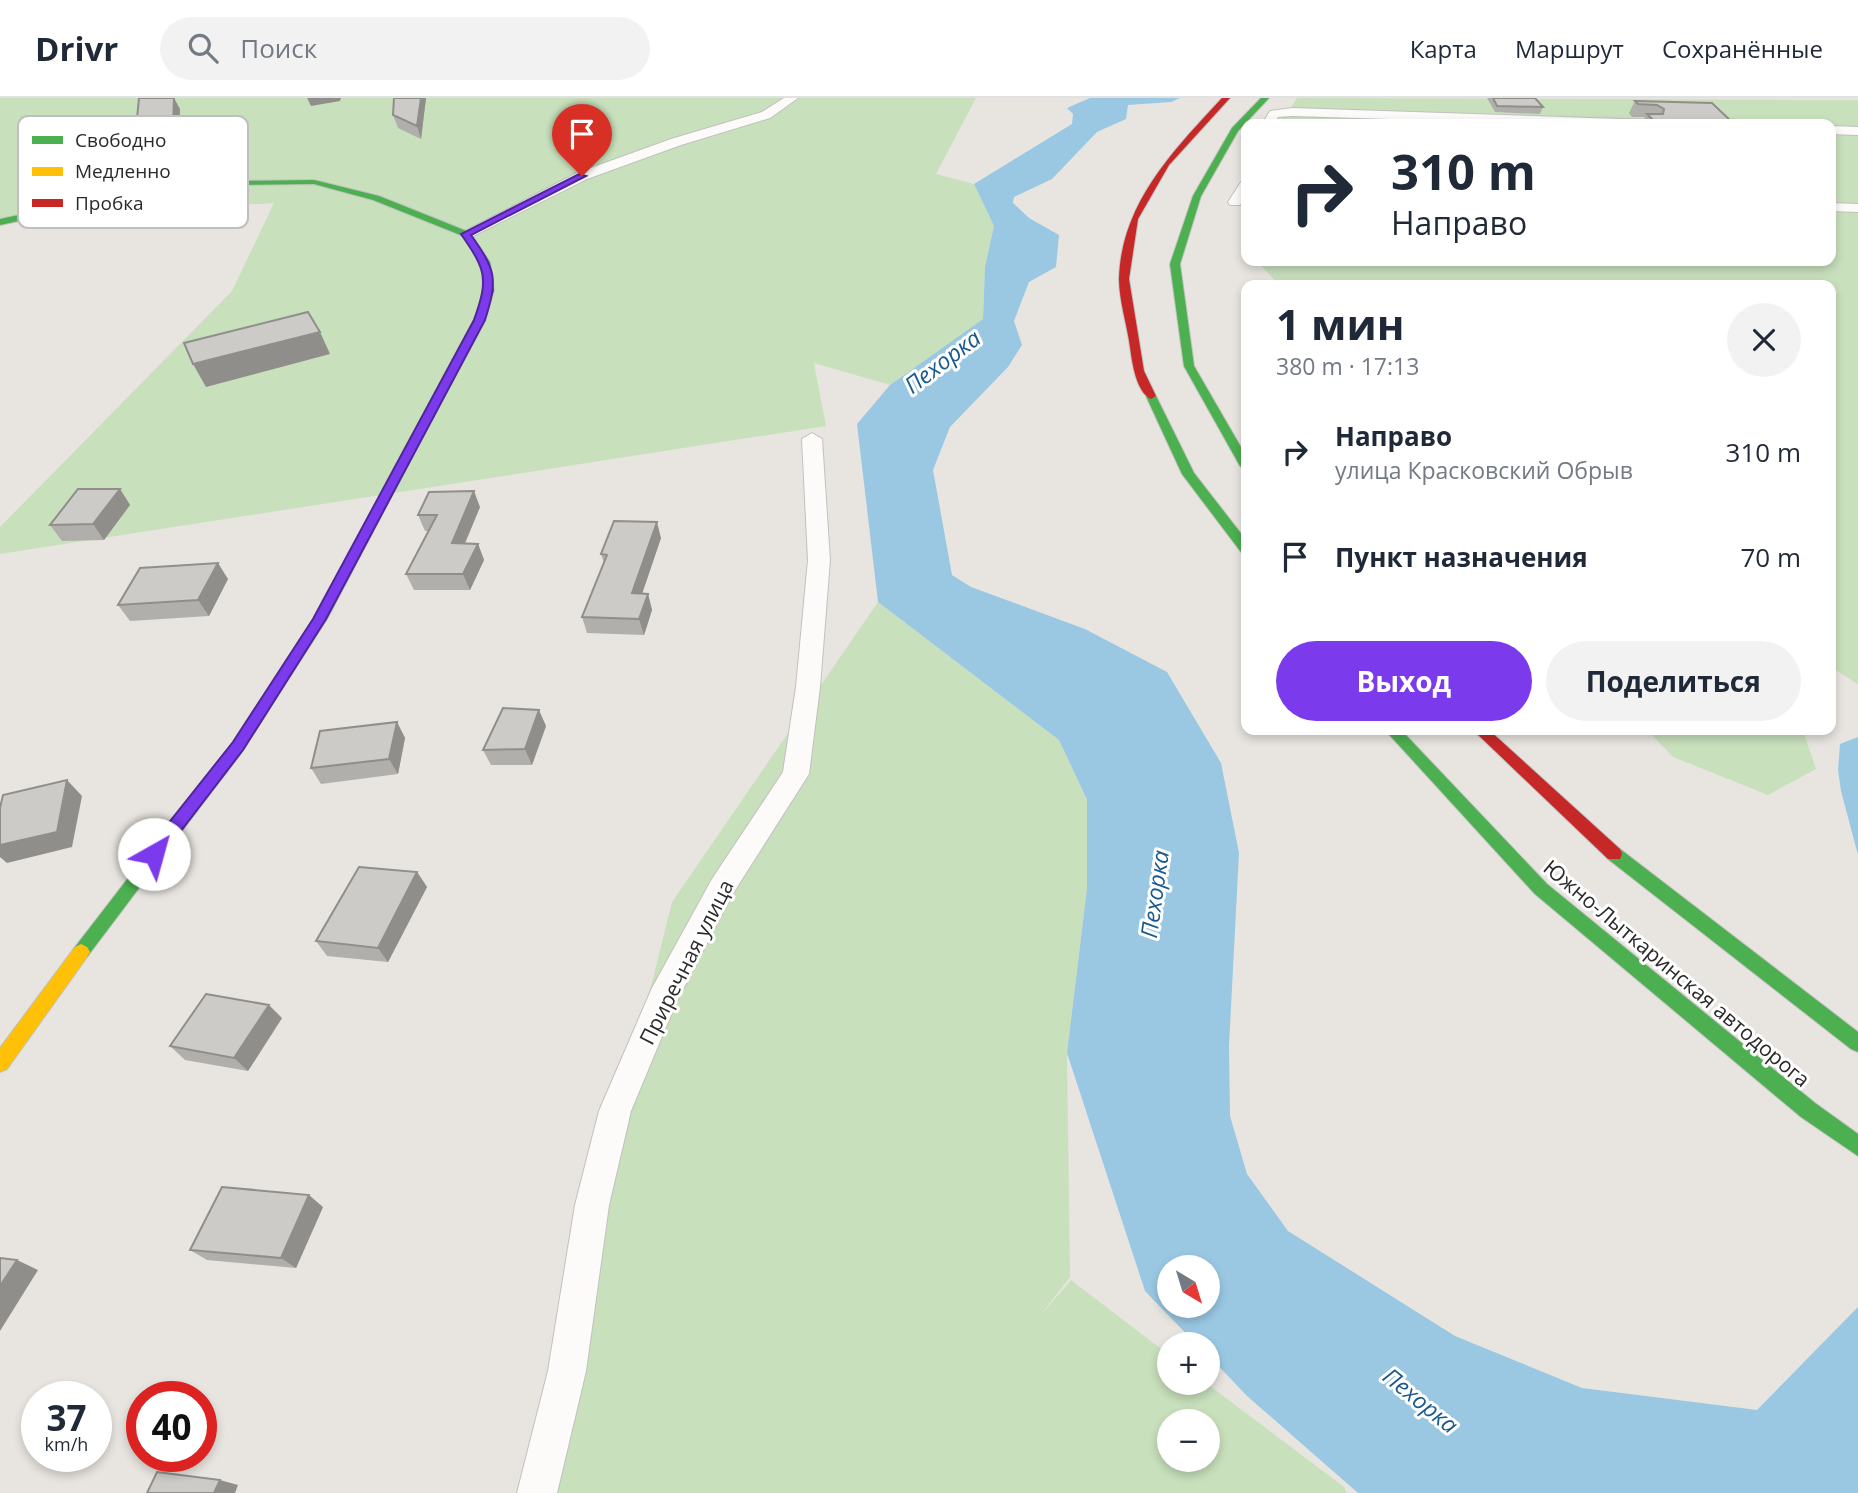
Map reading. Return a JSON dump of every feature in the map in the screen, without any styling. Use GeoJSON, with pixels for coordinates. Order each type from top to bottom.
{"type":"FeatureCollection","features":[{"type":"Feature","properties":{"kind":"main road"},"geometry":{"type":"LineString","coordinates":[[1227,98],[1206,117],[1166,163],[1140,208],[1134,219],[1124,279],[1139,370],[1188,474],[1241,543]]}},
{"type":"Feature","properties":{"kind":"main road"},"geometry":{"type":"LineString","coordinates":[[1245,119],[1265,98]]}},
{"type":"Feature","properties":{"kind":"main road"},"geometry":{"type":"LineString","coordinates":[[1241,124],[1197,196],[1175,264],[1189,366],[1241,457]]}},
{"type":"Feature","properties":{"kind":"main road"},"geometry":{"type":"LineString","coordinates":[[0,1063],[129,886],[238,746],[320,619],[480,320],[489,291],[485,262],[466,234],[376,198],[314,182],[248,183]]}},
{"type":"Feature","properties":{"kind":"main road"},"geometry":{"type":"LineString","coordinates":[[0,222],[18,218]]}},
{"type":"Feature","properties":{"kind":"main road","name":"Южно-Лыткаринская автодорога"},"geometry":{"type":"LineString","coordinates":[[1397,735],[1541,889],[1808,1111],[1858,1146]]}},
{"type":"Feature","properties":{"kind":"main road"},"geometry":{"type":"LineString","coordinates":[[1485,735],[1622,862],[1858,1044]]}},
{"type":"Feature","properties":{"kind":"street"},"geometry":{"type":"LineString","coordinates":[[466,234],[582,176],[676,142],[766,115],[792,98]]}},
{"type":"Feature","properties":{"kind":"street"},"geometry":{"type":"LineString","coordinates":[[1271,119],[1274,114],[1292,112],[1501,119]]}},
{"type":"Feature","properties":{"kind":"street"},"geometry":{"type":"LineString","coordinates":[[1836,130],[1858,131]]}},
{"type":"Feature","properties":{"kind":"street"},"geometry":{"type":"LineString","coordinates":[[1235,202],[1241,193]]}},
{"type":"Feature","properties":{"kind":"street"},"geometry":{"type":"LineString","coordinates":[[1836,207],[1858,208]]}},
{"type":"Feature","properties":{"kind":"street","name":"Приречная улица"},"geometry":{"type":"LineString","coordinates":[[537,1493],[568,1371],[592,1205],[615,1111],[663,998],[715,899],[796,774],[808,687],[819,559],[812,439]]}},
{"type":"Feature","properties":{"kind":"green space"},"geometry":{"type":"Polygon","coordinates":[[[0,98],[976,98],[936,174],[974,184],[994,226],[985,267],[983,319],[890,385],[814,363],[826,426],[0,554],[0,527],[232,291],[274,203],[248,205],[248,116],[18,116],[18,218],[0,219],[0,98]]]}},
{"type":"Feature","properties":{"kind":"green space"},"geometry":{"type":"Polygon","coordinates":[[[1297,98],[1858,100],[1858,684],[1836,670],[1836,280],[1274,280],[1262,266],[1836,266],[1836,119],[1281,119],[1297,98]]]}},
{"type":"Feature","properties":{"kind":"green space"},"geometry":{"type":"Polygon","coordinates":[[[878,602],[1059,740],[1087,801],[1087,887],[1067,1053],[1070,1277],[1039,1317],[1071,1280],[1157,1346],[1157,1395],[1220,1394],[1344,1487],[1347,1493],[525,1493],[672,902],[878,602]]]}},
{"type":"Feature","properties":{"kind":"green space"},"geometry":{"type":"Polygon","coordinates":[[[1652,735],[1805,735],[1816,769],[1768,795],[1673,757],[1652,735]]]}},
{"type":"Feature","properties":{"kind":"water","name":"Пехорка"},"geometry":{"type":"Polygon","coordinates":[[[1090,98],[1180,98],[1171,102],[1128,105],[1126,119],[1097,132],[1052,179],[1014,197],[1013,203],[1029,218],[1059,235],[1056,267],[1029,282],[1014,321],[1022,345],[1008,367],[950,427],[933,470],[952,575],[971,587],[1085,629],[1167,672],[1221,763],[1239,853],[1229,1046],[1230,1116],[1247,1174],[1288,1231],[1455,1336],[1582,1388],[1757,1410],[1858,1307],[1858,1493],[1358,1493],[1247,1396],[1220,1368],[1220,1332],[1184,1332],[1171,1318],[1220,1318],[1220,1255],[1157,1255],[1157,1303],[1145,1291],[1067,1053],[1087,888],[1087,800],[1059,740],[878,602],[857,424],[890,385],[983,319],[985,267],[994,226],[974,184],[1072,124],[1073,114],[1067,108],[1090,98]]]}},
{"type":"Feature","properties":{"kind":"water"},"geometry":{"type":"Polygon","coordinates":[[[1858,737],[1858,855],[1838,770],[1840,744],[1858,737]]]}},
{"type":"Feature","properties":{"kind":"building"},"geometry":{"type":"Polygon","coordinates":[[[139,98],[174,98],[173,116],[137,116],[139,98]]]}},
{"type":"Feature","properties":{"kind":"building"},"geometry":{"type":"Polygon","coordinates":[[[394,98],[421,98],[417,126],[393,115],[394,98]]]}},
{"type":"Feature","properties":{"kind":"building"},"geometry":{"type":"Polygon","coordinates":[[[1493,98],[1535,98],[1543,107],[1497,106],[1493,98]]]}},
{"type":"Feature","properties":{"kind":"building"},"geometry":{"type":"Polygon","coordinates":[[[1635,101],[1712,103],[1729,119],[1652,119],[1647,114],[1663,114],[1664,109],[1657,105],[1638,104],[1635,101]]]}},
{"type":"Feature","properties":{"kind":"building"},"geometry":{"type":"Polygon","coordinates":[[[308,312],[320,332],[193,364],[184,343],[308,312]]]}},
{"type":"Feature","properties":{"kind":"building"},"geometry":{"type":"Polygon","coordinates":[[[78,489],[120,489],[93,524],[50,525],[78,489]]]}},
{"type":"Feature","properties":{"kind":"building"},"geometry":{"type":"Polygon","coordinates":[[[474,491],[452,543],[478,544],[463,574],[406,574],[437,515],[418,515],[429,492],[474,491]]]}},
{"type":"Feature","properties":{"kind":"building"},"geometry":{"type":"Polygon","coordinates":[[[614,521],[657,522],[632,593],[648,594],[639,619],[582,617],[607,555],[601,554],[614,521]]]}},
{"type":"Feature","properties":{"kind":"building"},"geometry":{"type":"Polygon","coordinates":[[[218,563],[198,600],[118,605],[140,568],[218,563]]]}},
{"type":"Feature","properties":{"kind":"building"},"geometry":{"type":"Polygon","coordinates":[[[503,708],[539,710],[525,749],[483,750],[503,708]]]}},
{"type":"Feature","properties":{"kind":"building"},"geometry":{"type":"Polygon","coordinates":[[[397,722],[389,759],[311,768],[320,731],[397,722]]]}},
{"type":"Feature","properties":{"kind":"building"},"geometry":{"type":"Polygon","coordinates":[[[67,780],[57,832],[0,845],[0,808],[3,795],[67,780]]]}},
{"type":"Feature","properties":{"kind":"building"},"geometry":{"type":"Polygon","coordinates":[[[359,867],[417,872],[378,948],[316,941],[359,867]]]}},
{"type":"Feature","properties":{"kind":"building"},"geometry":{"type":"Polygon","coordinates":[[[206,994],[269,1005],[234,1058],[170,1046],[206,994]]]}},
{"type":"Feature","properties":{"kind":"building"},"geometry":{"type":"Polygon","coordinates":[[[222,1187],[309,1195],[281,1258],[190,1250],[222,1187]]]}},
{"type":"Feature","properties":{"kind":"building"},"geometry":{"type":"Polygon","coordinates":[[[0,1258],[17,1260],[0,1286],[0,1258]]]}},
{"type":"Feature","properties":{"kind":"building"},"geometry":{"type":"Polygon","coordinates":[[[157,1472],[220,1480],[214,1493],[147,1493],[157,1472]]]}},
{"type":"Feature","properties":{"kind":"traffic: fast"},"geometry":{"type":"LineString","coordinates":[[1245,119],[1265,98]]}},
{"type":"Feature","properties":{"kind":"traffic: fast"},"geometry":{"type":"LineString","coordinates":[[1241,124],[1197,196],[1175,264],[1189,366],[1241,457]]}},
{"type":"Feature","properties":{"kind":"traffic: fast"},"geometry":{"type":"LineString","coordinates":[[248,183],[314,182],[376,198],[466,234],[485,262],[487,277]]}},
{"type":"Feature","properties":{"kind":"traffic: fast"},"geometry":{"type":"LineString","coordinates":[[0,222],[18,218]]}},
{"type":"Feature","properties":{"kind":"traffic: fast"},"geometry":{"type":"LineString","coordinates":[[1151,396],[1188,474],[1241,543]]}},
{"type":"Feature","properties":{"kind":"traffic: fast"},"geometry":{"type":"LineString","coordinates":[[81,952],[238,746],[320,619],[351,562]]}},
{"type":"Feature","properties":{"kind":"traffic: fast"},"geometry":{"type":"LineString","coordinates":[[1397,735],[1541,889],[1808,1110],[1858,1146]]}},
{"type":"Feature","properties":{"kind":"traffic: fast"},"geometry":{"type":"LineString","coordinates":[[1614,854],[1858,1043]]}},
{"type":"Feature","properties":{"kind":"traffic: slow"},"geometry":{"type":"LineString","coordinates":[[0,1063],[81,952]]}},
{"type":"Feature","properties":{"kind":"traffic: jam"},"geometry":{"type":"LineString","coordinates":[[1151,396],[1139,371],[1124,279],[1134,219],[1166,164],[1226,98]]}},
{"type":"Feature","properties":{"kind":"traffic: jam"},"geometry":{"type":"LineString","coordinates":[[351,562],[479,320],[489,291],[487,277]]}},
{"type":"Feature","properties":{"kind":"traffic: jam"},"geometry":{"type":"LineString","coordinates":[[1485,735],[1614,854]]}},
{"type":"Feature","properties":{"kind":"route"},"geometry":{"type":"LineString","coordinates":[[154,854],[238,746],[320,619],[480,320],[489,291],[485,262],[472,239],[466,234],[582,176]]}}]}
